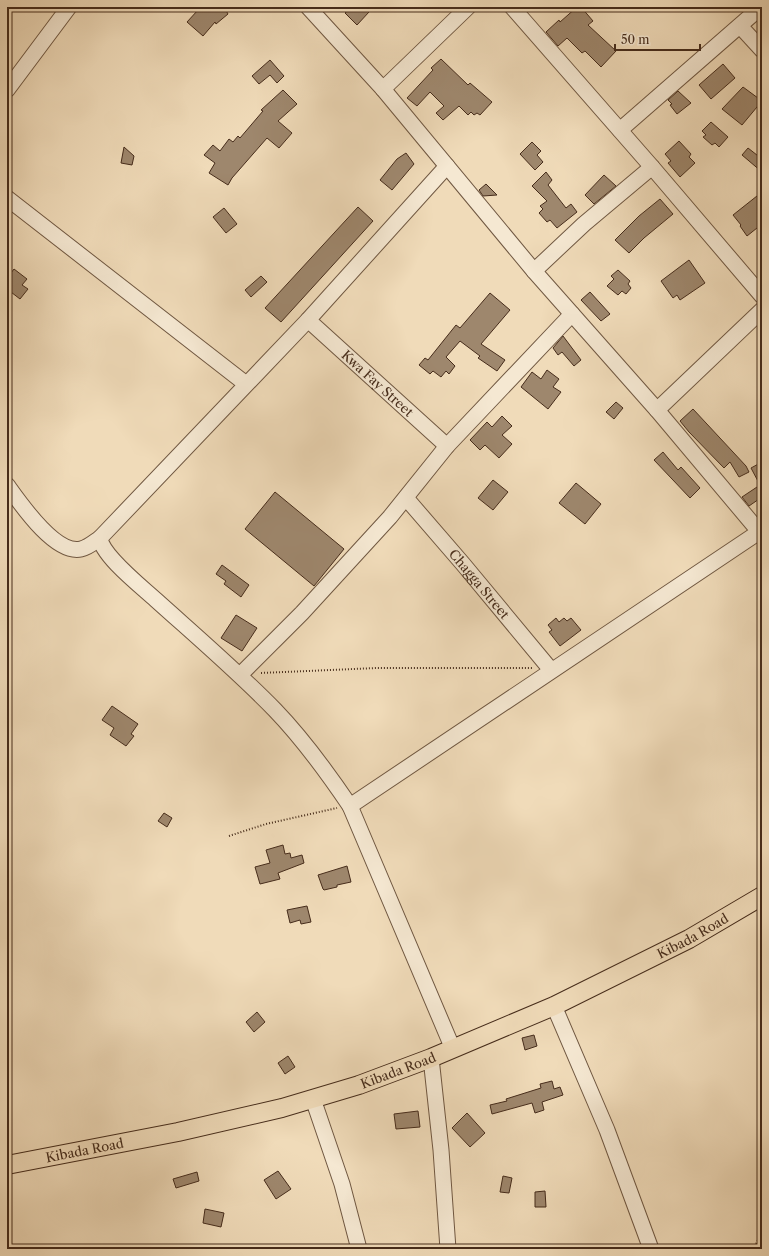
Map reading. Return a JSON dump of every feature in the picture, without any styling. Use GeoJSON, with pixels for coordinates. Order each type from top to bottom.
{"type":"FeatureCollection","features":[{"type":"Feature","properties":{"kind":"main road","name":"Kibada Road"},"geometry":{"type":"LineString","coordinates":[[7,1165],[178,1132],[282,1108],[359,1085],[431,1058],[554,1006],[689,939],[762,896]]}},
{"type":"Feature","properties":{"kind":"street"},"geometry":{"type":"LineString","coordinates":[[7,90],[69,7]]}},
{"type":"Feature","properties":{"kind":"street"},"geometry":{"type":"LineString","coordinates":[[308,7],[383,89],[534,271],[657,410],[680,440],[760,533],[551,670],[452,739],[350,806]]}},
{"type":"Feature","properties":{"kind":"street"},"geometry":{"type":"LineString","coordinates":[[383,89],[468,7]]}},
{"type":"Feature","properties":{"kind":"street"},"geometry":{"type":"LineString","coordinates":[[512,7],[620,130],[762,296]]}},
{"type":"Feature","properties":{"kind":"street"},"geometry":{"type":"LineString","coordinates":[[620,130],[761,7]]}},
{"type":"Feature","properties":{"kind":"street"},"geometry":{"type":"LineString","coordinates":[[740,26],[762,50]]}},
{"type":"Feature","properties":{"kind":"street"},"geometry":{"type":"LineString","coordinates":[[7,485],[27,513],[58,543],[69,548],[80,550],[100,538],[308,320],[447,166]]}},
{"type":"Feature","properties":{"kind":"street"},"geometry":{"type":"LineString","coordinates":[[534,271],[584,224],[652,167]]}},
{"type":"Feature","properties":{"kind":"street"},"geometry":{"type":"LineString","coordinates":[[7,198],[246,384]]}},
{"type":"Feature","properties":{"kind":"street"},"geometry":{"type":"LineString","coordinates":[[657,410],[762,310]]}},
{"type":"Feature","properties":{"kind":"street"},"geometry":{"type":"LineString","coordinates":[[240,676],[302,613],[390,517],[447,446],[572,314]]}},
{"type":"Feature","properties":{"kind":"street","name":"Kwa Fay Street"},"geometry":{"type":"LineString","coordinates":[[308,320],[447,446]]}},
{"type":"Feature","properties":{"kind":"street","name":"Chagga Street"},"geometry":{"type":"LineString","coordinates":[[406,498],[551,670]]}},
{"type":"Feature","properties":{"kind":"street"},"geometry":{"type":"LineString","coordinates":[[100,538],[100,542],[105,550],[128,574],[275,710],[326,771],[350,806],[453,1049]]}},
{"type":"Feature","properties":{"kind":"street"},"geometry":{"type":"LineString","coordinates":[[554,1006],[607,1130],[651,1249]]}},
{"type":"Feature","properties":{"kind":"street"},"geometry":{"type":"LineString","coordinates":[[431,1058],[441,1150],[448,1249]]}},
{"type":"Feature","properties":{"kind":"street"},"geometry":{"type":"LineString","coordinates":[[313,1099],[342,1184],[359,1249]]}},
{"type":"Feature","properties":{"kind":"path"},"geometry":{"type":"LineString","coordinates":[[240,676],[277,672],[377,668],[525,668],[551,670]]}},
{"type":"Feature","properties":{"kind":"path"},"geometry":{"type":"LineString","coordinates":[[229,836],[266,824],[325,810],[350,806]]}},
{"type":"Feature","properties":{"kind":"path"},"geometry":{"type":"LineString","coordinates":[[753,1249],[762,1233]]}},
{"type":"Feature","properties":{"kind":"building"},"geometry":{"type":"Polygon","coordinates":[[[205,7],[224,7],[228,14],[216,24],[215,22],[203,36],[187,22],[198,10],[200,12],[205,7]]]}},
{"type":"Feature","properties":{"kind":"building"},"geometry":{"type":"Polygon","coordinates":[[[352,7],[364,7],[369,12],[357,25],[345,13],[352,7]]]}},
{"type":"Feature","properties":{"kind":"building"},"geometry":{"type":"Polygon","coordinates":[[[577,7],[581,7],[593,21],[588,25],[616,51],[601,67],[585,51],[582,53],[567,38],[558,46],[546,32],[577,7]]]}},
{"type":"Feature","properties":{"kind":"building"},"geometry":{"type":"Polygon","coordinates":[[[441,59],[468,85],[470,83],[492,102],[480,115],[477,113],[474,115],[471,112],[468,115],[459,106],[443,120],[436,113],[444,106],[430,92],[417,106],[407,98],[433,70],[431,68],[441,59]]]}},
{"type":"Feature","properties":{"kind":"building"},"geometry":{"type":"Polygon","coordinates":[[[270,60],[284,76],[277,83],[270,75],[259,84],[252,76],[270,60]]]}},
{"type":"Feature","properties":{"kind":"building"},"geometry":{"type":"Polygon","coordinates":[[[723,64],[735,78],[711,99],[699,85],[723,64]]]}},
{"type":"Feature","properties":{"kind":"building"},"geometry":{"type":"Polygon","coordinates":[[[743,87],[762,101],[742,125],[722,109],[743,87]]]}},
{"type":"Feature","properties":{"kind":"building"},"geometry":{"type":"Polygon","coordinates":[[[283,90],[297,104],[278,121],[292,133],[279,148],[267,138],[232,178],[228,185],[209,173],[215,163],[204,155],[213,145],[220,151],[229,139],[233,142],[238,136],[240,138],[263,111],[261,110],[283,90]]]}},
{"type":"Feature","properties":{"kind":"building"},"geometry":{"type":"Polygon","coordinates":[[[678,91],[691,103],[677,114],[670,105],[672,104],[668,100],[678,91]]]}},
{"type":"Feature","properties":{"kind":"building"},"geometry":{"type":"Polygon","coordinates":[[[711,122],[728,137],[719,147],[715,143],[712,145],[703,137],[706,135],[702,131],[711,122]]]}},
{"type":"Feature","properties":{"kind":"building"},"geometry":{"type":"Polygon","coordinates":[[[679,141],[691,154],[689,157],[695,163],[680,177],[668,163],[671,161],[665,154],[679,141]]]}},
{"type":"Feature","properties":{"kind":"building"},"geometry":{"type":"Polygon","coordinates":[[[532,142],[541,151],[537,155],[543,162],[535,170],[520,154],[532,142]]]}},
{"type":"Feature","properties":{"kind":"building"},"geometry":{"type":"Polygon","coordinates":[[[124,147],[134,156],[132,165],[121,163],[124,147]]]}},
{"type":"Feature","properties":{"kind":"building"},"geometry":{"type":"Polygon","coordinates":[[[748,148],[762,159],[762,172],[742,155],[748,148]]]}},
{"type":"Feature","properties":{"kind":"building"},"geometry":{"type":"Polygon","coordinates":[[[406,153],[414,164],[392,190],[380,180],[397,159],[406,153]]]}},
{"type":"Feature","properties":{"kind":"building"},"geometry":{"type":"Polygon","coordinates":[[[546,172],[552,180],[548,185],[566,208],[571,204],[577,212],[557,228],[550,220],[547,222],[539,213],[543,209],[540,206],[547,201],[532,186],[546,172]]]}},
{"type":"Feature","properties":{"kind":"building"},"geometry":{"type":"Polygon","coordinates":[[[604,175],[616,186],[594,204],[585,195],[604,175]]]}},
{"type":"Feature","properties":{"kind":"building"},"geometry":{"type":"Polygon","coordinates":[[[486,184],[497,195],[483,196],[479,190],[486,184]]]}},
{"type":"Feature","properties":{"kind":"building"},"geometry":{"type":"Polygon","coordinates":[[[762,192],[762,224],[747,236],[733,215],[762,192]]]}},
{"type":"Feature","properties":{"kind":"building"},"geometry":{"type":"Polygon","coordinates":[[[660,199],[673,214],[644,238],[629,253],[615,240],[639,216],[660,199]]]}},
{"type":"Feature","properties":{"kind":"building"},"geometry":{"type":"Polygon","coordinates":[[[358,207],[373,221],[281,322],[265,308],[358,207]]]}},
{"type":"Feature","properties":{"kind":"building"},"geometry":{"type":"Polygon","coordinates":[[[224,208],[237,224],[226,233],[213,217],[224,208]]]}},
{"type":"Feature","properties":{"kind":"building"},"geometry":{"type":"Polygon","coordinates":[[[689,260],[705,283],[680,300],[677,295],[673,298],[661,281],[689,260]]]}},
{"type":"Feature","properties":{"kind":"building"},"geometry":{"type":"Polygon","coordinates":[[[14,269],[27,279],[22,285],[28,289],[20,299],[7,289],[7,278],[14,269]]]}},
{"type":"Feature","properties":{"kind":"building"},"geometry":{"type":"Polygon","coordinates":[[[618,270],[630,281],[628,284],[631,288],[626,294],[622,291],[618,295],[607,286],[614,279],[611,276],[618,270]]]}},
{"type":"Feature","properties":{"kind":"building"},"geometry":{"type":"Polygon","coordinates":[[[261,276],[267,282],[251,297],[245,290],[261,276]]]}},
{"type":"Feature","properties":{"kind":"building"},"geometry":{"type":"Polygon","coordinates":[[[590,292],[610,314],[601,321],[581,300],[590,292]]]}},
{"type":"Feature","properties":{"kind":"building"},"geometry":{"type":"Polygon","coordinates":[[[490,293],[510,310],[481,344],[505,360],[497,371],[478,358],[480,356],[460,341],[446,357],[455,366],[449,374],[446,371],[441,377],[433,371],[430,374],[419,365],[425,358],[428,360],[456,325],[460,328],[490,293]]]}},
{"type":"Feature","properties":{"kind":"building"},"geometry":{"type":"Polygon","coordinates":[[[563,336],[581,360],[574,366],[562,352],[558,355],[553,348],[563,336]]]}},
{"type":"Feature","properties":{"kind":"building"},"geometry":{"type":"Polygon","coordinates":[[[547,370],[559,379],[553,387],[561,392],[548,409],[521,387],[532,372],[541,379],[547,370]]]}},
{"type":"Feature","properties":{"kind":"building"},"geometry":{"type":"Polygon","coordinates":[[[616,402],[623,408],[614,419],[606,412],[616,402]]]}},
{"type":"Feature","properties":{"kind":"building"},"geometry":{"type":"Polygon","coordinates":[[[693,409],[746,466],[749,472],[739,477],[730,462],[724,468],[689,432],[680,421],[693,409]]]}},
{"type":"Feature","properties":{"kind":"building"},"geometry":{"type":"Polygon","coordinates":[[[502,416],[512,426],[502,435],[512,444],[499,458],[485,445],[480,450],[470,440],[487,422],[492,427],[502,416]]]}},
{"type":"Feature","properties":{"kind":"building"},"geometry":{"type":"Polygon","coordinates":[[[663,452],[678,470],[681,467],[700,488],[690,498],[654,460],[663,452]]]}},
{"type":"Feature","properties":{"kind":"building"},"geometry":{"type":"Polygon","coordinates":[[[762,462],[762,497],[749,506],[742,497],[760,485],[751,468],[762,462]]]}},
{"type":"Feature","properties":{"kind":"building"},"geometry":{"type":"Polygon","coordinates":[[[493,480],[508,492],[493,510],[478,498],[493,480]]]}},
{"type":"Feature","properties":{"kind":"building"},"geometry":{"type":"Polygon","coordinates":[[[576,483],[601,504],[585,524],[559,503],[576,483]]]}},
{"type":"Feature","properties":{"kind":"building"},"geometry":{"type":"Polygon","coordinates":[[[275,492],[344,549],[314,586],[245,529],[275,492]]]}},
{"type":"Feature","properties":{"kind":"building"},"geometry":{"type":"Polygon","coordinates":[[[222,565],[249,585],[241,597],[224,584],[226,581],[216,574],[222,565]]]}},
{"type":"Feature","properties":{"kind":"building"},"geometry":{"type":"Polygon","coordinates":[[[236,615],[257,628],[242,651],[221,638],[236,615]]]}},
{"type":"Feature","properties":{"kind":"building"},"geometry":{"type":"Polygon","coordinates":[[[556,618],[559,622],[564,618],[567,621],[571,618],[581,630],[560,646],[549,632],[552,630],[548,625],[556,618]]]}},
{"type":"Feature","properties":{"kind":"building"},"geometry":{"type":"Polygon","coordinates":[[[112,706],[138,724],[131,734],[134,736],[126,746],[110,735],[114,728],[102,720],[112,706]]]}},
{"type":"Feature","properties":{"kind":"building"},"geometry":{"type":"Polygon","coordinates":[[[164,813],[172,818],[167,827],[158,821],[164,813]]]}},
{"type":"Feature","properties":{"kind":"building"},"geometry":{"type":"Polygon","coordinates":[[[283,845],[285,854],[290,853],[291,858],[302,855],[304,863],[278,873],[280,879],[260,884],[255,867],[270,863],[266,850],[283,845]]]}},
{"type":"Feature","properties":{"kind":"building"},"geometry":{"type":"Polygon","coordinates":[[[347,866],[351,882],[337,885],[337,887],[323,889],[318,875],[347,866]]]}},
{"type":"Feature","properties":{"kind":"building"},"geometry":{"type":"Polygon","coordinates":[[[307,906],[311,922],[301,924],[300,920],[290,923],[287,910],[307,906]]]}},
{"type":"Feature","properties":{"kind":"building"},"geometry":{"type":"Polygon","coordinates":[[[257,1012],[265,1022],[254,1032],[246,1022],[257,1012]]]}},
{"type":"Feature","properties":{"kind":"building"},"geometry":{"type":"Polygon","coordinates":[[[534,1035],[537,1046],[525,1050],[522,1038],[534,1035]]]}},
{"type":"Feature","properties":{"kind":"building"},"geometry":{"type":"Polygon","coordinates":[[[288,1056],[295,1067],[285,1074],[278,1063],[288,1056]]]}},
{"type":"Feature","properties":{"kind":"building"},"geometry":{"type":"Polygon","coordinates":[[[552,1081],[554,1089],[560,1087],[563,1095],[542,1102],[544,1110],[535,1113],[532,1103],[492,1114],[490,1105],[507,1101],[506,1099],[541,1088],[540,1084],[552,1081]]]}},
{"type":"Feature","properties":{"kind":"building"},"geometry":{"type":"Polygon","coordinates":[[[418,1111],[420,1127],[396,1129],[394,1114],[418,1111]]]}},
{"type":"Feature","properties":{"kind":"building"},"geometry":{"type":"Polygon","coordinates":[[[467,1113],[485,1133],[470,1147],[452,1128],[467,1113]]]}},
{"type":"Feature","properties":{"kind":"building"},"geometry":{"type":"Polygon","coordinates":[[[278,1171],[291,1189],[276,1199],[264,1180],[278,1171]]]}},
{"type":"Feature","properties":{"kind":"building"},"geometry":{"type":"Polygon","coordinates":[[[197,1172],[199,1181],[176,1188],[173,1179],[197,1172]]]}},
{"type":"Feature","properties":{"kind":"building"},"geometry":{"type":"Polygon","coordinates":[[[503,1176],[512,1178],[509,1193],[500,1192],[503,1176]]]}},
{"type":"Feature","properties":{"kind":"building"},"geometry":{"type":"Polygon","coordinates":[[[545,1191],[546,1207],[535,1207],[535,1192],[545,1191]]]}},
{"type":"Feature","properties":{"kind":"building"},"geometry":{"type":"Polygon","coordinates":[[[205,1209],[224,1213],[221,1227],[203,1223],[205,1209]]]}}]}
